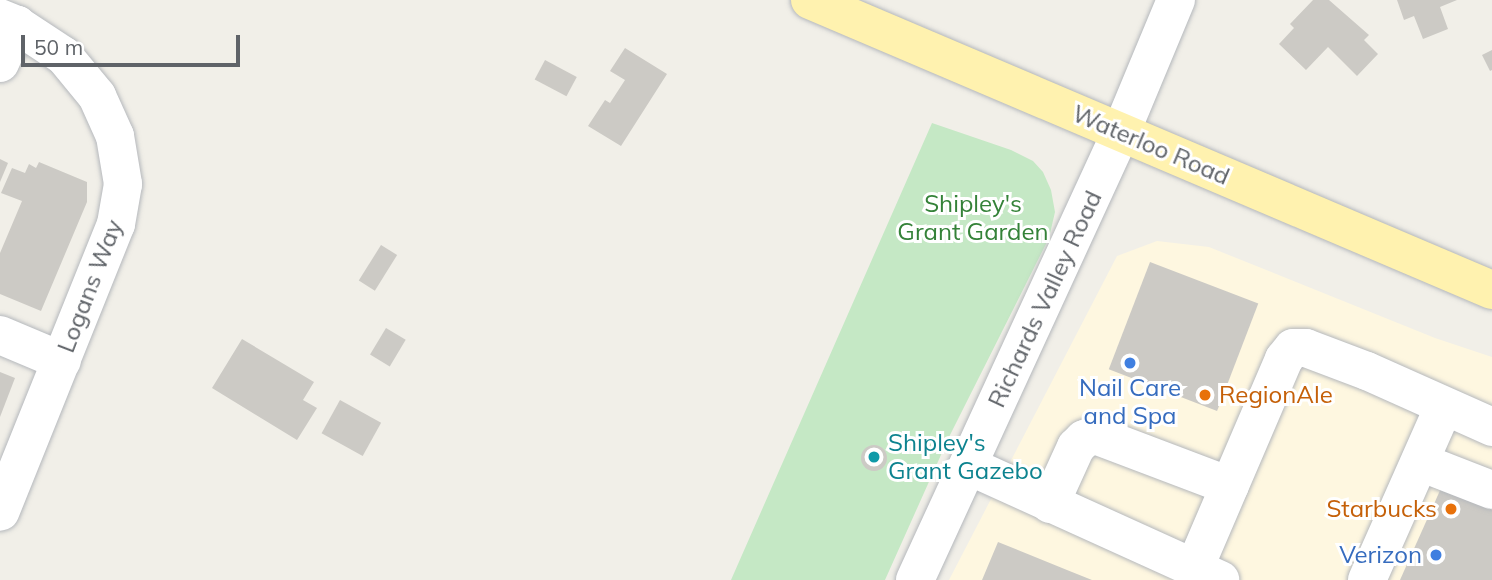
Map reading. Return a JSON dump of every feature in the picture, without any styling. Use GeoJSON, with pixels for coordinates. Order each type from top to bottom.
{"type":"FeatureCollection","features":[{"type":"Feature","properties":{"kind":"main road","name":"Waterloo Road"},"geometry":{"type":"LineString","coordinates":[[810,0],[1492,290]]}},
{"type":"Feature","properties":{"kind":"street","name":"Richards Valley Road"},"geometry":{"type":"LineString","coordinates":[[915,580],[1121,132],[1176,0]]}},
{"type":"Feature","properties":{"kind":"street"},"geometry":{"type":"LineString","coordinates":[[0,63],[8,21]]}},
{"type":"Feature","properties":{"kind":"street","name":"Logans Way"},"geometry":{"type":"LineString","coordinates":[[0,512],[117,225],[123,184],[115,136],[97,96],[64,56],[8,21]]}},
{"type":"Feature","properties":{"kind":"street"},"geometry":{"type":"LineString","coordinates":[[0,335],[62,361]]}},
{"type":"Feature","properties":{"kind":"street"},"geometry":{"type":"LineString","coordinates":[[969,466],[1207,574],[1230,486],[1284,359],[1293,348],[1306,348],[1492,427]]}},
{"type":"Feature","properties":{"kind":"street"},"geometry":{"type":"LineString","coordinates":[[1367,580],[1444,406]]}},
{"type":"Feature","properties":{"kind":"street"},"geometry":{"type":"LineString","coordinates":[[1050,504],[1079,442],[1095,435],[1230,486]]}},
{"type":"Feature","properties":{"kind":"street"},"geometry":{"type":"LineString","coordinates":[[1420,462],[1492,491]]}},
{"type":"Feature","properties":{"kind":"shaded area"},"geometry":{"type":"Polygon","coordinates":[[[1157,241],[1209,247],[1435,338],[1492,357],[1492,580],[949,580],[1117,256],[1157,241]]]}},
{"type":"Feature","properties":{"kind":"green space","name":"Shipley's Grant Garden"},"geometry":{"type":"Polygon","coordinates":[[[932,123],[1011,150],[1033,161],[1043,172],[1051,190],[1055,212],[1049,238],[949,437],[885,580],[731,580],[932,123]]]}},
{"type":"Feature","properties":{"kind":"building"},"geometry":{"type":"Polygon","coordinates":[[[1313,0],[1329,0],[1369,35],[1364,40],[1378,54],[1357,76],[1328,47],[1306,70],[1279,44],[1294,28],[1290,24],[1313,0]]]}},
{"type":"Feature","properties":{"kind":"building"},"geometry":{"type":"Polygon","coordinates":[[[1397,0],[1457,0],[1440,7],[1448,29],[1423,39],[1414,16],[1404,20],[1397,0]]]}},
{"type":"Feature","properties":{"kind":"building"},"geometry":{"type":"Polygon","coordinates":[[[625,48],[667,74],[621,146],[588,126],[605,100],[610,103],[625,80],[610,71],[625,48]]]}},
{"type":"Feature","properties":{"kind":"building"},"geometry":{"type":"Polygon","coordinates":[[[1492,50],[1492,70],[1490,71],[1482,55],[1492,50]]]}},
{"type":"Feature","properties":{"kind":"building"},"geometry":{"type":"Polygon","coordinates":[[[545,60],[577,77],[566,96],[535,79],[545,60]]]}},
{"type":"Feature","properties":{"kind":"building"},"geometry":{"type":"Polygon","coordinates":[[[0,159],[8,163],[0,182],[0,159]]]}},
{"type":"Feature","properties":{"kind":"building"},"geometry":{"type":"Polygon","coordinates":[[[39,162],[87,182],[87,202],[41,311],[0,294],[0,253],[22,201],[1,193],[12,168],[25,173],[29,164],[36,168],[39,162]]]}},
{"type":"Feature","properties":{"kind":"building"},"geometry":{"type":"Polygon","coordinates":[[[381,245],[397,255],[375,291],[359,281],[381,245]]]}},
{"type":"Feature","properties":{"kind":"building"},"geometry":{"type":"Polygon","coordinates":[[[1150,262],[1258,304],[1217,411],[1109,369],[1150,262]]]}},
{"type":"Feature","properties":{"kind":"building"},"geometry":{"type":"Polygon","coordinates":[[[386,328],[406,340],[390,366],[370,355],[386,328]]]}},
{"type":"Feature","properties":{"kind":"building"},"geometry":{"type":"Polygon","coordinates":[[[242,339],[314,382],[303,400],[317,408],[297,440],[212,388],[242,339]]]}},
{"type":"Feature","properties":{"kind":"building"},"geometry":{"type":"Polygon","coordinates":[[[0,372],[15,378],[0,417],[0,372]]]}},
{"type":"Feature","properties":{"kind":"building"},"geometry":{"type":"Polygon","coordinates":[[[340,400],[381,423],[363,456],[322,433],[340,400]]]}},
{"type":"Feature","properties":{"kind":"building","name":"Shipley's Grant Gazebo"},"geometry":{"type":"Polygon","coordinates":[[[874,445],[883,449],[887,458],[883,467],[874,471],[865,467],[861,458],[865,449],[874,445]]]}},
{"type":"Feature","properties":{"kind":"building"},"geometry":{"type":"Polygon","coordinates":[[[1442,486],[1492,508],[1492,580],[1400,580],[1442,486]]]}},
{"type":"Feature","properties":{"kind":"building"},"geometry":{"type":"Polygon","coordinates":[[[998,542],[1067,570],[1092,580],[982,580],[998,542]]]}},
{"type":"Feature","properties":{"kind":"place","name":"Nail Care and Spa"},"geometry":{"type":"Point","coordinates":[1130,363]}},
{"type":"Feature","properties":{"kind":"place","name":"RegionAle"},"geometry":{"type":"Point","coordinates":[1205,395]}},
{"type":"Feature","properties":{"kind":"place","name":"Shipley's Grant Gazebo"},"geometry":{"type":"Point","coordinates":[874,457]}},
{"type":"Feature","properties":{"kind":"place","name":"Starbucks"},"geometry":{"type":"Point","coordinates":[1451,509]}},
{"type":"Feature","properties":{"kind":"place","name":"Verizon"},"geometry":{"type":"Point","coordinates":[1436,555]}}]}
